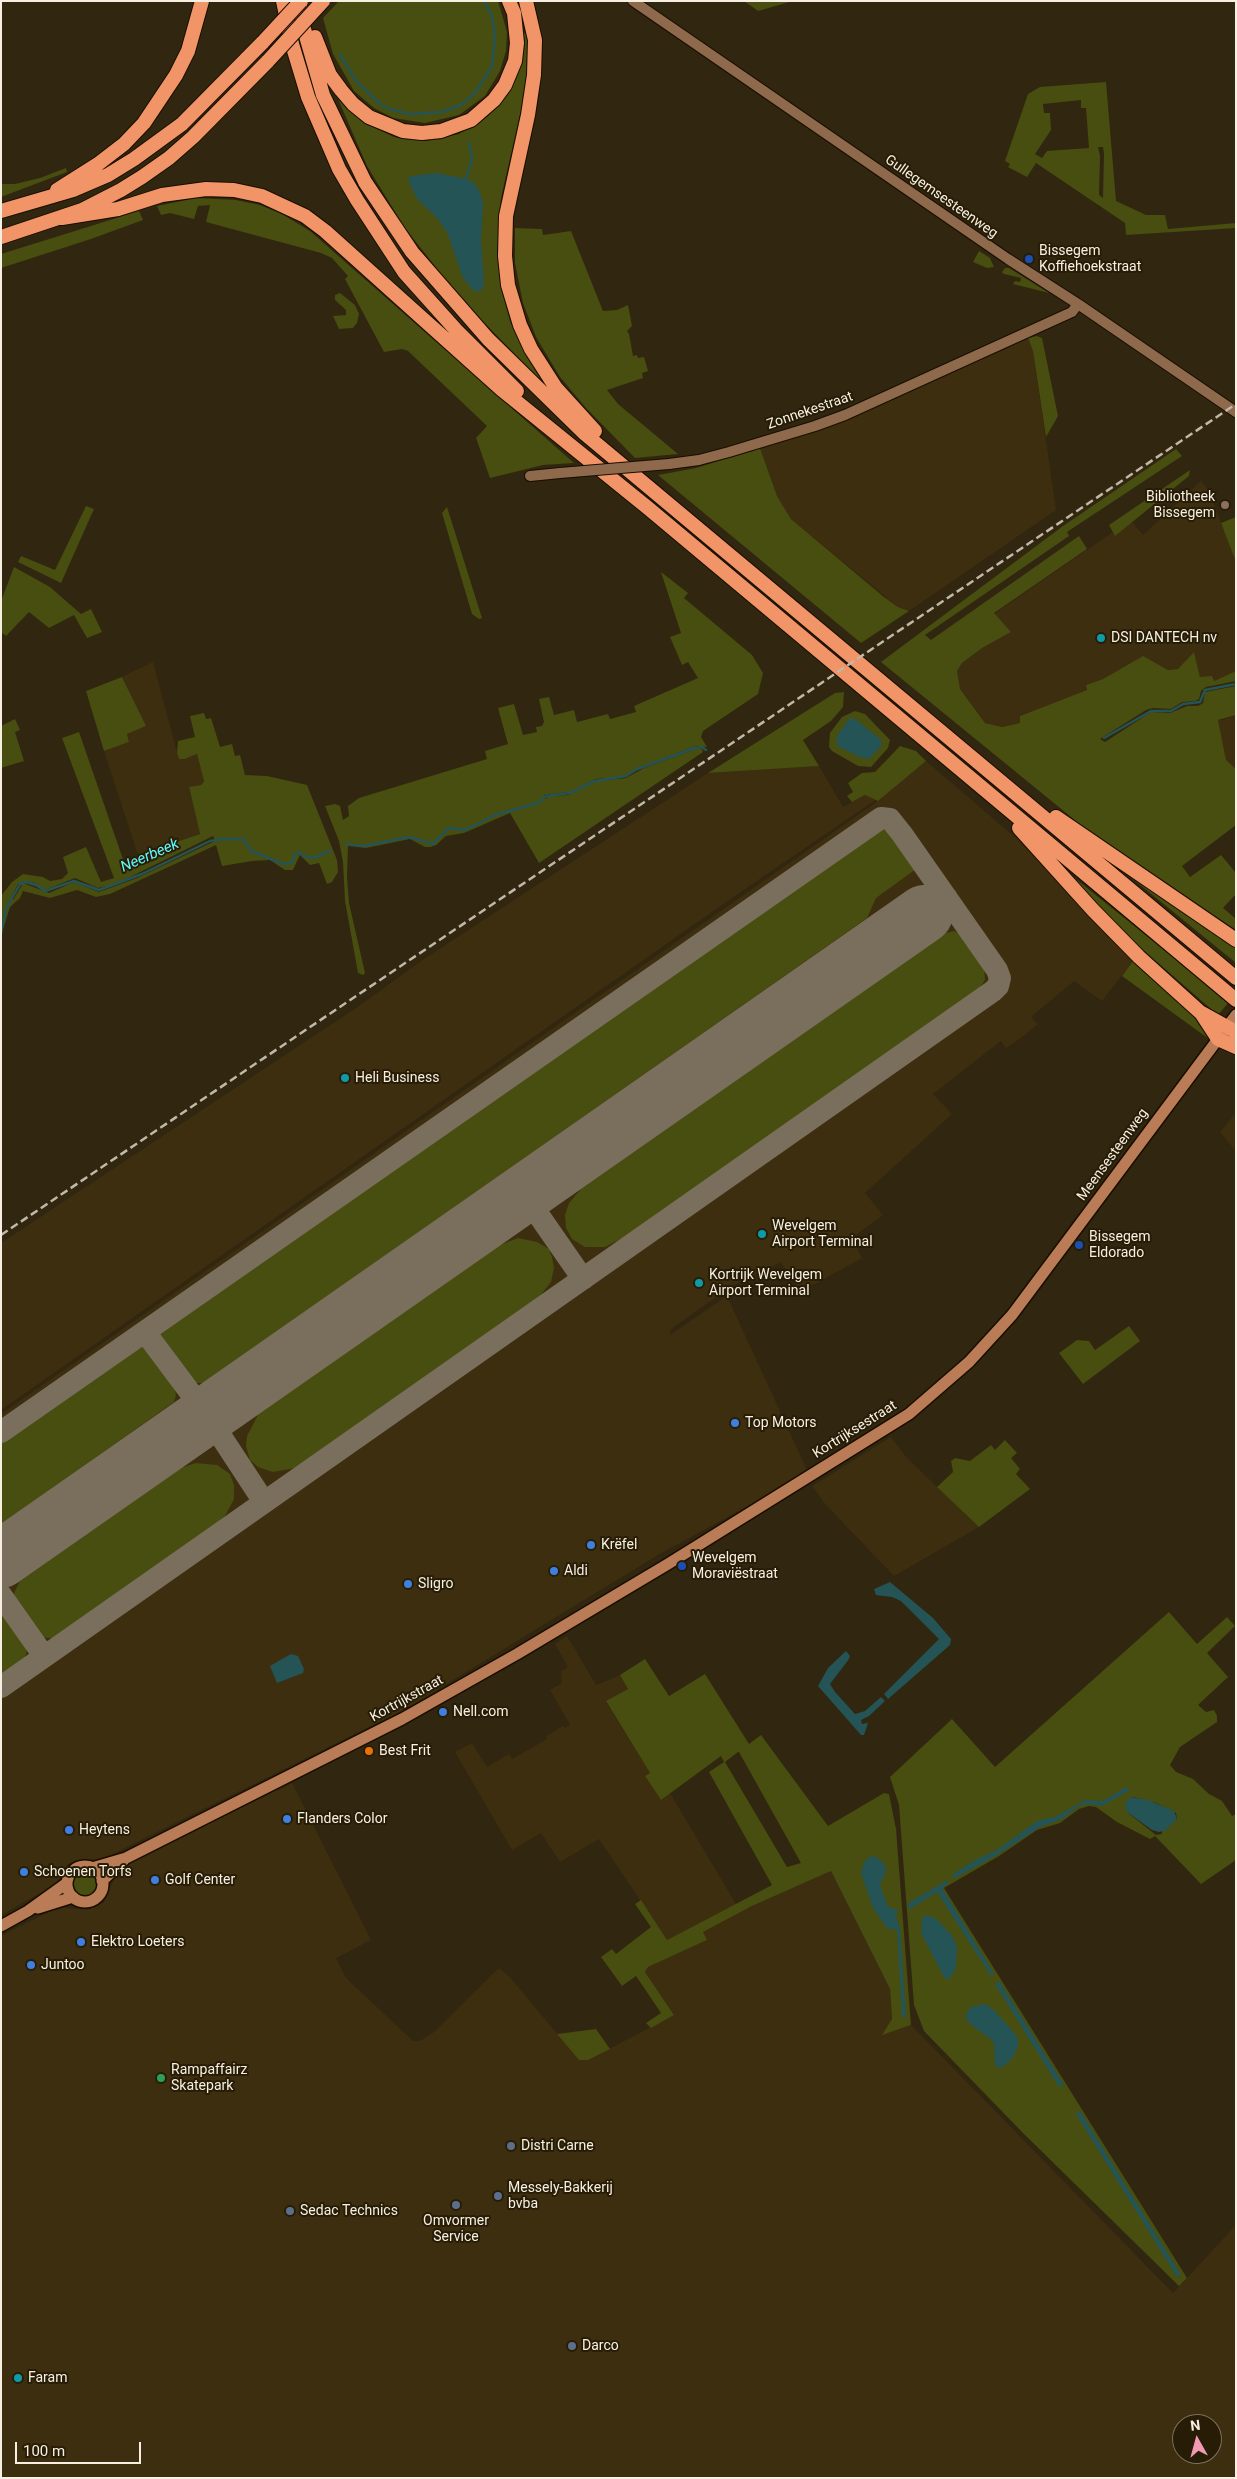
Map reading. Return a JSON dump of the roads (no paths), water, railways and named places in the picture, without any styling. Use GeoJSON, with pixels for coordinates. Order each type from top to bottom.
{"type":"FeatureCollection","features":[{"type":"Feature","properties":{"kind":"highway"},"geometry":{"type":"LineString","coordinates":[[39,201],[98,164],[124,144],[144,123],[176,75],[188,51],[202,1]]}},
{"type":"Feature","properties":{"kind":"highway"},"geometry":{"type":"LineString","coordinates":[[283,1],[298,63],[318,122],[338,168],[376,232],[404,272],[456,330],[571,444]]}},
{"type":"Feature","properties":{"kind":"highway"},"geometry":{"type":"LineString","coordinates":[[1,211],[73,190],[108,174],[158,143],[182,124],[263,42],[300,1]]}},
{"type":"Feature","properties":{"kind":"highway"},"geometry":{"type":"LineString","coordinates":[[300,1],[313,63],[335,123],[368,187],[412,252],[460,308],[540,391],[585,434],[1005,783],[1236,978]]}},
{"type":"Feature","properties":{"kind":"highway"},"geometry":{"type":"LineString","coordinates":[[305,1],[322,58],[330,75],[353,104],[369,117],[386,126],[402,131],[422,133],[441,131],[472,120],[494,100],[505,85],[515,61],[517,43],[515,22],[509,1]]}},
{"type":"Feature","properties":{"kind":"highway"},"geometry":{"type":"LineString","coordinates":[[1,237],[62,218],[121,190],[170,158],[268,61],[323,1]]}},
{"type":"Feature","properties":{"kind":"highway"},"geometry":{"type":"LineString","coordinates":[[526,1],[535,40],[535,66],[533,92],[506,216],[505,256],[512,299],[531,349],[556,388],[593,429],[673,506]]}},
{"type":"Feature","properties":{"kind":"highway"},"geometry":{"type":"LineString","coordinates":[[62,218],[118,209],[184,191],[206,189],[252,194],[283,205],[325,231],[501,389],[571,444],[1236,1000]]}},
{"type":"Feature","properties":{"kind":"highway"},"geometry":{"type":"LineString","coordinates":[[1005,783],[1236,940]]}},
{"type":"Feature","properties":{"kind":"highway"},"geometry":{"type":"LineString","coordinates":[[987,792],[1092,909],[1140,957],[1201,1012],[1218,1039],[1236,1047]]}},
{"type":"Feature","properties":{"kind":"highway"},"geometry":{"type":"LineString","coordinates":[[1201,1012],[1233,1022]]}},
{"type":"Feature","properties":{"kind":"main road","name":"Meensesteenweg"},"geometry":{"type":"LineString","coordinates":[[1013,1314],[1218,1039],[1233,1022]]}},
{"type":"Feature","properties":{"kind":"main road","name":"Kortrijksestraat"},"geometry":{"type":"LineString","coordinates":[[693,1548],[909,1414],[969,1362],[1013,1314]]}},
{"type":"Feature","properties":{"kind":"main road","name":"Kortrijkstraat"},"geometry":{"type":"LineString","coordinates":[[92,1868],[126,1858],[394,1724],[517,1654],[693,1548]]}},
{"type":"Feature","properties":{"kind":"main road","name":"Kortrijkstraat"},"geometry":{"type":"LineString","coordinates":[[102,1882],[126,1858]]}},
{"type":"Feature","properties":{"kind":"main road"},"geometry":{"type":"LineString","coordinates":[[1,1926],[28,1911],[67,1883],[74,1870],[80,1867],[92,1868],[98,1872],[102,1882],[102,1890],[95,1899],[86,1902],[73,1897],[68,1890],[67,1883]]}},
{"type":"Feature","properties":{"kind":"main road"},"geometry":{"type":"LineString","coordinates":[[28,1911],[73,1897]]}},
{"type":"Feature","properties":{"kind":"street","name":"Gullegemsesteenweg"},"geometry":{"type":"LineString","coordinates":[[633,1],[1008,259],[1078,304],[1236,412]]}},
{"type":"Feature","properties":{"kind":"street","name":"Zonnekestraat"},"geometry":{"type":"LineString","coordinates":[[530,476],[699,460],[815,426],[846,414],[1072,312],[1078,304]]}},
{"type":"Feature","properties":{"kind":"water"},"geometry":{"type":"Polygon","coordinates":[[[437,173],[467,179],[474,183],[480,192],[483,203],[481,239],[484,286],[480,291],[474,291],[463,278],[447,232],[437,218],[417,199],[408,180],[411,176],[437,173]]]}},
{"type":"Feature","properties":{"kind":"water"},"geometry":{"type":"Polygon","coordinates":[[[854,718],[881,740],[882,745],[869,759],[862,758],[839,747],[837,743],[837,736],[849,719],[854,718]]]}},
{"type":"Feature","properties":{"kind":"water"},"geometry":{"type":"Polygon","coordinates":[[[890,1582],[933,1618],[951,1639],[950,1645],[888,1699],[884,1694],[939,1639],[901,1601],[892,1597],[876,1595],[874,1589],[890,1582]]]}},
{"type":"Feature","properties":{"kind":"water"},"geometry":{"type":"Polygon","coordinates":[[[846,1651],[850,1656],[849,1659],[830,1684],[835,1692],[855,1714],[865,1711],[881,1697],[885,1701],[869,1716],[861,1720],[862,1724],[868,1723],[864,1735],[861,1735],[818,1686],[828,1668],[846,1651]]]}},
{"type":"Feature","properties":{"kind":"water"},"geometry":{"type":"Polygon","coordinates":[[[291,1654],[298,1656],[304,1669],[303,1673],[277,1683],[270,1666],[291,1654]]]}},
{"type":"Feature","properties":{"kind":"water"},"geometry":{"type":"Polygon","coordinates":[[[1126,1787],[1130,1790],[1102,1806],[1080,1805],[1062,1819],[1040,1827],[997,1855],[953,1879],[953,1874],[975,1860],[997,1850],[1037,1821],[1055,1817],[1085,1800],[1103,1801],[1126,1787]]]}},
{"type":"Feature","properties":{"kind":"water"},"geometry":{"type":"Polygon","coordinates":[[[1130,1797],[1148,1800],[1174,1811],[1177,1819],[1166,1830],[1159,1832],[1152,1830],[1127,1812],[1125,1804],[1130,1797]]]}},
{"type":"Feature","properties":{"kind":"water"},"geometry":{"type":"Polygon","coordinates":[[[871,1856],[878,1858],[885,1865],[886,1871],[880,1885],[888,1907],[898,1910],[898,1913],[895,1914],[900,1928],[906,2017],[902,2017],[897,1930],[887,1928],[873,1908],[861,1873],[864,1862],[871,1856]]]}},
{"type":"Feature","properties":{"kind":"water"},"geometry":{"type":"Polygon","coordinates":[[[947,1880],[948,1884],[942,1888],[994,1974],[991,1976],[937,1892],[910,1909],[907,1904],[947,1880]]]}},
{"type":"Feature","properties":{"kind":"water"},"geometry":{"type":"Polygon","coordinates":[[[925,1915],[935,1918],[951,1934],[957,1946],[956,1968],[949,1979],[945,1979],[921,1933],[922,1919],[925,1915]]]}},
{"type":"Feature","properties":{"kind":"water"},"geometry":{"type":"Polygon","coordinates":[[[999,1981],[1064,2085],[1059,2087],[995,1984],[999,1981]]]}},
{"type":"Feature","properties":{"kind":"water"},"geometry":{"type":"Polygon","coordinates":[[[985,2004],[995,2011],[1016,2035],[1018,2040],[1018,2047],[1012,2059],[1001,2068],[995,2066],[994,2044],[992,2040],[970,2024],[966,2018],[966,2014],[971,2007],[985,2004]]]}},
{"type":"Feature","properties":{"kind":"water"},"geometry":{"type":"Polygon","coordinates":[[[1080,2111],[1181,2275],[1177,2277],[1076,2114],[1080,2111]]]}},
{"type":"Feature","properties":{"kind":"waterway"},"geometry":{"type":"LineString","coordinates":[[340,54],[356,81],[380,104],[389,109],[411,114],[442,112],[460,105],[474,94],[492,67],[495,36],[492,16],[484,1]]}},
{"type":"Feature","properties":{"kind":"waterway"},"geometry":{"type":"LineString","coordinates":[[466,178],[472,159],[469,143]]}},
{"type":"Feature","properties":{"kind":"waterway","name":"Neerbeek"},"geometry":{"type":"LineString","coordinates":[[1104,738],[1151,711],[1171,711],[1183,704],[1200,702],[1205,690],[1236,684]]}},
{"type":"Feature","properties":{"kind":"waterway"},"geometry":{"type":"LineString","coordinates":[[346,844],[364,846],[410,837],[433,844],[449,828],[465,830],[495,815],[538,803],[546,796],[570,793],[595,781],[626,776],[637,769],[695,748],[702,747],[706,750]]}},
{"type":"Feature","properties":{"kind":"waterway","name":"Neerbeek"},"geometry":{"type":"LineString","coordinates":[[1,933],[6,909],[20,884],[26,882],[36,885],[45,891],[74,881],[99,890],[142,874],[210,841],[225,839],[244,839],[251,851],[283,864],[292,863],[294,855],[299,852],[304,856],[313,858],[330,851]]}},
{"type":"Feature","properties":{"kind":"railway"},"geometry":{"type":"LineString","coordinates":[[1,1235],[1236,404]]}},
{"type":"Feature","properties":{"kind":"place","name":"Bissegem Koffiehoekstraat"},"geometry":{"type":"Point","coordinates":[1029,259]}},
{"type":"Feature","properties":{"kind":"place","name":"Bibliotheek Bissegem"},"geometry":{"type":"Point","coordinates":[1225,505]}},
{"type":"Feature","properties":{"kind":"place","name":"DSI DANTECH nv"},"geometry":{"type":"Point","coordinates":[1101,638]}},
{"type":"Feature","properties":{"kind":"place","name":"Heli Business"},"geometry":{"type":"Point","coordinates":[345,1078]}},
{"type":"Feature","properties":{"kind":"place","name":"Wevelgem Airport Terminal"},"geometry":{"type":"Point","coordinates":[762,1234]}},
{"type":"Feature","properties":{"kind":"place","name":"Bissegem Eldorado"},"geometry":{"type":"Point","coordinates":[1079,1245]}},
{"type":"Feature","properties":{"kind":"place","name":"Kortrijk Wevelgem Airport Terminal"},"geometry":{"type":"Point","coordinates":[699,1283]}},
{"type":"Feature","properties":{"kind":"place","name":"Top Motors"},"geometry":{"type":"Point","coordinates":[735,1423]}},
{"type":"Feature","properties":{"kind":"place","name":"Krëfel"},"geometry":{"type":"Point","coordinates":[591,1545]}},
{"type":"Feature","properties":{"kind":"place","name":"Wevelgem Moraviëstraat"},"geometry":{"type":"Point","coordinates":[682,1566]}},
{"type":"Feature","properties":{"kind":"place","name":"Aldi"},"geometry":{"type":"Point","coordinates":[554,1571]}},
{"type":"Feature","properties":{"kind":"place","name":"Sligro"},"geometry":{"type":"Point","coordinates":[408,1584]}},
{"type":"Feature","properties":{"kind":"place","name":"Nell.com"},"geometry":{"type":"Point","coordinates":[443,1712]}},
{"type":"Feature","properties":{"kind":"place","name":"Best Frit"},"geometry":{"type":"Point","coordinates":[369,1751]}},
{"type":"Feature","properties":{"kind":"place","name":"Flanders Color"},"geometry":{"type":"Point","coordinates":[287,1819]}},
{"type":"Feature","properties":{"kind":"place","name":"Heytens"},"geometry":{"type":"Point","coordinates":[69,1830]}},
{"type":"Feature","properties":{"kind":"place","name":"Schoenen Torfs"},"geometry":{"type":"Point","coordinates":[24,1872]}},
{"type":"Feature","properties":{"kind":"place","name":"Golf Center"},"geometry":{"type":"Point","coordinates":[155,1880]}},
{"type":"Feature","properties":{"kind":"place","name":"Elektro Loeters"},"geometry":{"type":"Point","coordinates":[81,1942]}},
{"type":"Feature","properties":{"kind":"place","name":"Juntoo"},"geometry":{"type":"Point","coordinates":[31,1965]}},
{"type":"Feature","properties":{"kind":"place","name":"Rampaffairz Skatepark"},"geometry":{"type":"Point","coordinates":[161,2078]}},
{"type":"Feature","properties":{"kind":"place","name":"Distri Carne"},"geometry":{"type":"Point","coordinates":[511,2146]}},
{"type":"Feature","properties":{"kind":"place","name":"Messely-Bakkerij bvba"},"geometry":{"type":"Point","coordinates":[498,2196]}},
{"type":"Feature","properties":{"kind":"place","name":"Omvormer Service"},"geometry":{"type":"Point","coordinates":[456,2205]}},
{"type":"Feature","properties":{"kind":"place","name":"Sedac Technics"},"geometry":{"type":"Point","coordinates":[290,2211]}},
{"type":"Feature","properties":{"kind":"place","name":"Darco"},"geometry":{"type":"Point","coordinates":[572,2346]}},
{"type":"Feature","properties":{"kind":"place","name":"Faram"},"geometry":{"type":"Point","coordinates":[18,2378]}}]}
